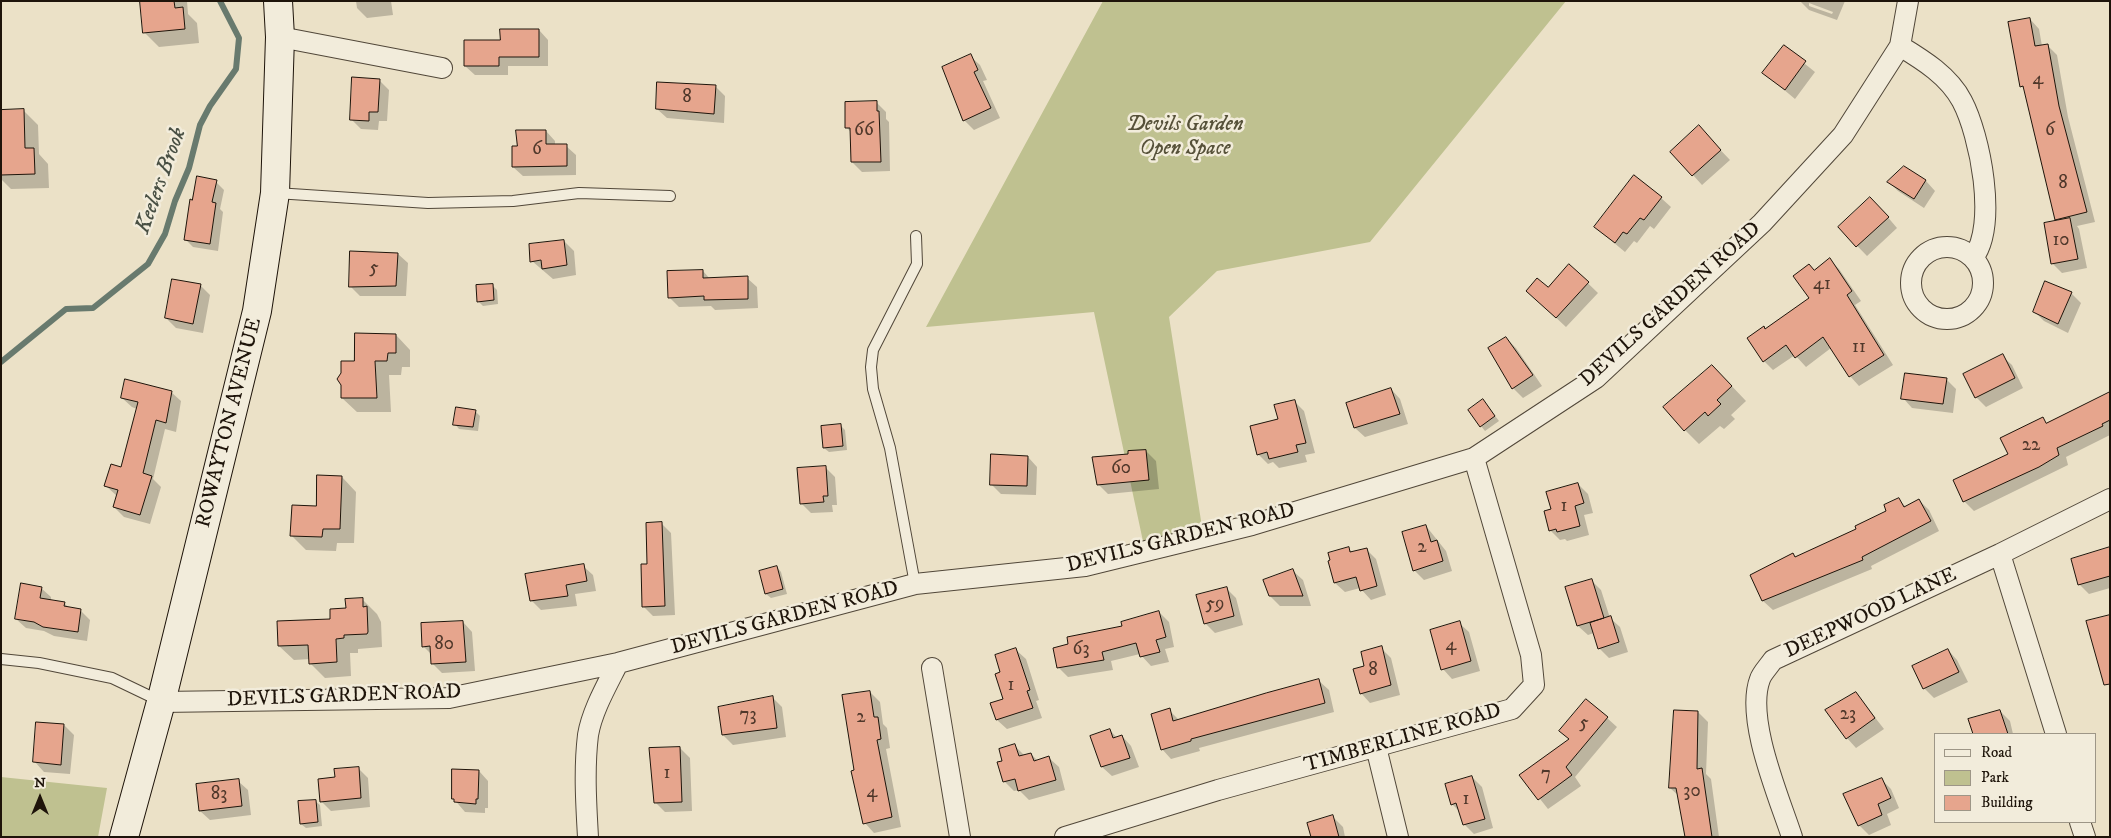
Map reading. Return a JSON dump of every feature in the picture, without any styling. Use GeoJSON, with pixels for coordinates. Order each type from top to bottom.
{"type":"FeatureCollection","features":[{"type":"Feature","properties":{"kind":"street","name":"ROWAYTON AVENUE"},"geometry":{"type":"LineString","coordinates":[[124,837],[161,702],[258,310],[275,193],[280,37],[278,1]]}},
{"type":"Feature","properties":{"kind":"street","name":"DEVILS GARDEN ROAD"},"geometry":{"type":"LineString","coordinates":[[161,702],[450,698],[618,663],[915,584],[1084,566],[1252,525],[1474,458],[1596,378],[1762,223],[1843,135],[1900,46],[1908,1]]}},
{"type":"Feature","properties":{"kind":"street"},"geometry":{"type":"LineString","coordinates":[[280,37],[442,68]]}},
{"type":"Feature","properties":{"kind":"street"},"geometry":{"type":"LineString","coordinates":[[1900,46],[1935,68],[1962,101],[1977,143],[1986,191],[1984,230],[1978,251],[1973,258]]}},
{"type":"Feature","properties":{"kind":"street","name":"TIMBERLINE ROAD"},"geometry":{"type":"LineString","coordinates":[[1065,837],[1107,831],[1218,790],[1512,709],[1534,685],[1532,655],[1474,458]]}},
{"type":"Feature","properties":{"kind":"street","name":"DEEPWOOD LANE"},"geometry":{"type":"LineString","coordinates":[[1792,837],[1760,738],[1756,703],[1760,678],[1773,660],[2000,554],[2110,499]]}},
{"type":"Feature","properties":{"kind":"street"},"geometry":{"type":"LineString","coordinates":[[2000,554],[2056,733]]}},
{"type":"Feature","properties":{"kind":"street"},"geometry":{"type":"LineString","coordinates":[[588,837],[586,800],[588,734],[603,693],[618,663]]}},
{"type":"Feature","properties":{"kind":"street"},"geometry":{"type":"LineString","coordinates":[[932,668],[960,837]]}},
{"type":"Feature","properties":{"kind":"street"},"geometry":{"type":"LineString","coordinates":[[1376,747],[1398,837]]}},
{"type":"Feature","properties":{"kind":"street"},"geometry":{"type":"LineString","coordinates":[[2080,823],[2085,837]]}},
{"type":"Feature","properties":{"kind":"lane"},"geometry":{"type":"LineString","coordinates":[[275,193],[428,204],[513,201],[579,193],[670,196]]}},
{"type":"Feature","properties":{"kind":"lane"},"geometry":{"type":"LineString","coordinates":[[915,584],[890,448],[874,389],[871,367],[873,350],[917,264],[916,236]]}},
{"type":"Feature","properties":{"kind":"lane"},"geometry":{"type":"LineString","coordinates":[[1,659],[38,663],[112,678],[161,702]]}},
{"type":"Feature","properties":{"kind":"green space","name":"Devils Garden Open Space"},"geometry":{"type":"Polygon","coordinates":[[[1103,1],[1566,1],[1370,242],[1217,271],[1169,317],[1202,527],[1144,546],[1094,312],[926,327],[1103,1]]]}},
{"type":"Feature","properties":{"kind":"green space"},"geometry":{"type":"Polygon","coordinates":[[[1,777],[107,788],[98,837],[1,837],[1,777]]]}},
{"type":"Feature","properties":{"kind":"building"},"geometry":{"type":"Polygon","coordinates":[[[140,1],[174,1],[175,8],[183,7],[185,29],[143,33],[140,1]]]}},
{"type":"Feature","properties":{"kind":"building"},"geometry":{"type":"Polygon","coordinates":[[[2030,18],[2035,46],[2048,44],[2059,106],[2087,212],[2055,220],[2023,86],[2020,87],[2008,22],[2030,18]]]}},
{"type":"Feature","properties":{"kind":"building"},"geometry":{"type":"Polygon","coordinates":[[[500,29],[539,29],[539,57],[499,57],[499,66],[464,66],[464,40],[500,40],[500,29]]]}},
{"type":"Feature","properties":{"kind":"building"},"geometry":{"type":"Polygon","coordinates":[[[1784,45],[1806,61],[1785,90],[1762,73],[1784,45]]]}},
{"type":"Feature","properties":{"kind":"building"},"geometry":{"type":"Polygon","coordinates":[[[971,54],[978,70],[974,72],[991,108],[963,121],[942,67],[971,54]]]}},
{"type":"Feature","properties":{"kind":"building"},"geometry":{"type":"Polygon","coordinates":[[[352,77],[380,79],[378,112],[369,112],[369,121],[350,120],[352,77]]]}},
{"type":"Feature","properties":{"kind":"building"},"geometry":{"type":"Polygon","coordinates":[[[657,82],[716,85],[714,114],[656,109],[657,82]]]}},
{"type":"Feature","properties":{"kind":"building"},"geometry":{"type":"Polygon","coordinates":[[[877,101],[881,162],[851,162],[850,128],[845,128],[845,102],[877,101]]]}},
{"type":"Feature","properties":{"kind":"building"},"geometry":{"type":"Polygon","coordinates":[[[24,109],[25,148],[34,148],[35,174],[1,175],[1,110],[24,109]]]}},
{"type":"Feature","properties":{"kind":"building"},"geometry":{"type":"Polygon","coordinates":[[[1699,125],[1721,150],[1692,176],[1670,152],[1699,125]]]}},
{"type":"Feature","properties":{"kind":"building"},"geometry":{"type":"Polygon","coordinates":[[[516,130],[546,130],[546,144],[567,144],[567,166],[512,167],[512,146],[517,146],[516,130]]]}},
{"type":"Feature","properties":{"kind":"building"},"geometry":{"type":"Polygon","coordinates":[[[1904,166],[1926,180],[1914,199],[1887,182],[1904,166]]]}},
{"type":"Feature","properties":{"kind":"building"},"geometry":{"type":"Polygon","coordinates":[[[1634,175],[1662,197],[1644,220],[1640,218],[1627,234],[1623,232],[1615,243],[1594,227],[1634,175]]]}},
{"type":"Feature","properties":{"kind":"building"},"geometry":{"type":"Polygon","coordinates":[[[197,176],[217,180],[212,202],[216,203],[210,244],[184,240],[190,199],[192,200],[197,176]]]}},
{"type":"Feature","properties":{"kind":"building"},"geometry":{"type":"Polygon","coordinates":[[[1870,197],[1889,217],[1856,247],[1838,227],[1870,197]]]}},
{"type":"Feature","properties":{"kind":"building"},"geometry":{"type":"Polygon","coordinates":[[[2070,218],[2078,259],[2051,264],[2044,223],[2070,218]]]}},
{"type":"Feature","properties":{"kind":"building"},"geometry":{"type":"Polygon","coordinates":[[[564,240],[567,265],[542,269],[541,260],[530,262],[529,244],[564,240]]]}},
{"type":"Feature","properties":{"kind":"building"},"geometry":{"type":"Polygon","coordinates":[[[350,251],[398,253],[396,286],[349,287],[350,251]]]}},
{"type":"Feature","properties":{"kind":"building"},"geometry":{"type":"Polygon","coordinates":[[[1830,258],[1852,291],[1847,295],[1884,355],[1849,377],[1823,337],[1795,358],[1786,345],[1763,362],[1747,338],[1764,326],[1765,329],[1809,298],[1793,276],[1809,264],[1814,270],[1830,258]]]}},
{"type":"Feature","properties":{"kind":"building"},"geometry":{"type":"Polygon","coordinates":[[[1569,264],[1589,282],[1556,318],[1526,291],[1537,278],[1548,287],[1569,264]]]}},
{"type":"Feature","properties":{"kind":"building"},"geometry":{"type":"Polygon","coordinates":[[[703,270],[703,278],[748,276],[748,299],[704,300],[704,296],[668,298],[667,271],[703,270]]]}},
{"type":"Feature","properties":{"kind":"building"},"geometry":{"type":"Polygon","coordinates":[[[172,279],[201,284],[193,324],[165,318],[172,279]]]}},
{"type":"Feature","properties":{"kind":"building"},"geometry":{"type":"Polygon","coordinates":[[[2045,281],[2072,292],[2058,324],[2033,312],[2045,281]]]}},
{"type":"Feature","properties":{"kind":"building"},"geometry":{"type":"Polygon","coordinates":[[[493,284],[494,300],[477,302],[476,285],[493,284]]]}},
{"type":"Feature","properties":{"kind":"building"},"geometry":{"type":"Polygon","coordinates":[[[355,333],[396,334],[396,353],[388,353],[387,361],[375,361],[377,398],[341,398],[341,385],[337,379],[341,373],[341,361],[354,361],[355,333]]]}},
{"type":"Feature","properties":{"kind":"building"},"geometry":{"type":"Polygon","coordinates":[[[1506,337],[1533,375],[1512,389],[1488,348],[1506,337]]]}},
{"type":"Feature","properties":{"kind":"building"},"geometry":{"type":"Polygon","coordinates":[[[2003,354],[2015,378],[1975,398],[1963,374],[2003,354]]]}},
{"type":"Feature","properties":{"kind":"building"},"geometry":{"type":"Polygon","coordinates":[[[1712,365],[1732,386],[1717,400],[1721,404],[1708,416],[1705,412],[1684,431],[1663,407],[1712,365]]]}},
{"type":"Feature","properties":{"kind":"building"},"geometry":{"type":"Polygon","coordinates":[[[1905,373],[1947,378],[1943,404],[1901,399],[1905,373]]]}},
{"type":"Feature","properties":{"kind":"building"},"geometry":{"type":"Polygon","coordinates":[[[125,379],[172,391],[166,423],[156,420],[143,473],[152,476],[140,515],[113,507],[118,490],[104,486],[111,464],[121,467],[138,402],[121,398],[125,379]]]}},
{"type":"Feature","properties":{"kind":"building"},"geometry":{"type":"Polygon","coordinates":[[[1391,388],[1400,414],[1354,428],[1346,403],[1391,388]]]}},
{"type":"Feature","properties":{"kind":"building"},"geometry":{"type":"Polygon","coordinates":[[[2110,392],[2110,420],[2102,424],[2103,426],[2057,448],[2059,455],[2039,467],[1963,502],[1953,480],[2008,454],[2000,438],[2043,417],[2046,423],[2110,392]]]}},
{"type":"Feature","properties":{"kind":"building"},"geometry":{"type":"Polygon","coordinates":[[[1483,399],[1495,416],[1480,427],[1468,410],[1483,399]]]}},
{"type":"Feature","properties":{"kind":"building"},"geometry":{"type":"Polygon","coordinates":[[[1295,400],[1306,443],[1296,445],[1298,452],[1269,459],[1267,452],[1257,455],[1250,426],[1278,419],[1274,405],[1295,400]]]}},
{"type":"Feature","properties":{"kind":"building"},"geometry":{"type":"Polygon","coordinates":[[[456,407],[476,410],[473,427],[453,425],[456,407]]]}},
{"type":"Feature","properties":{"kind":"building"},"geometry":{"type":"Polygon","coordinates":[[[841,424],[843,446],[823,448],[821,426],[841,424]]]}},
{"type":"Feature","properties":{"kind":"building"},"geometry":{"type":"Polygon","coordinates":[[[1146,450],[1149,480],[1097,485],[1092,457],[1128,454],[1128,451],[1146,450]]]}},
{"type":"Feature","properties":{"kind":"building"},"geometry":{"type":"Polygon","coordinates":[[[991,454],[1028,456],[1027,486],[990,485],[991,454]]]}},
{"type":"Feature","properties":{"kind":"building"},"geometry":{"type":"Polygon","coordinates":[[[826,466],[828,496],[823,496],[824,502],[800,504],[797,468],[826,466]]]}},
{"type":"Feature","properties":{"kind":"building"},"geometry":{"type":"Polygon","coordinates":[[[317,475],[342,476],[340,529],[323,529],[322,537],[290,536],[292,505],[316,506],[317,475]]]}},
{"type":"Feature","properties":{"kind":"building"},"geometry":{"type":"Polygon","coordinates":[[[1578,483],[1584,503],[1575,506],[1580,526],[1557,532],[1556,529],[1549,531],[1544,511],[1551,509],[1546,492],[1578,483]]]}},
{"type":"Feature","properties":{"kind":"building"},"geometry":{"type":"Polygon","coordinates":[[[1899,498],[1904,507],[1919,499],[1931,521],[1862,557],[1863,560],[1762,601],[1750,575],[1793,553],[1795,557],[1856,529],[1855,526],[1886,511],[1884,505],[1899,498]]]}},
{"type":"Feature","properties":{"kind":"building"},"geometry":{"type":"Polygon","coordinates":[[[662,522],[665,606],[642,607],[641,564],[647,564],[646,523],[662,522]]]}},
{"type":"Feature","properties":{"kind":"building"},"geometry":{"type":"Polygon","coordinates":[[[1426,525],[1431,542],[1437,540],[1443,561],[1413,571],[1402,532],[1426,525]]]}},
{"type":"Feature","properties":{"kind":"building"},"geometry":{"type":"Polygon","coordinates":[[[1349,547],[1350,552],[1367,548],[1377,586],[1360,591],[1356,577],[1334,583],[1328,561],[1330,560],[1328,553],[1349,547]]]}},
{"type":"Feature","properties":{"kind":"building"},"geometry":{"type":"Polygon","coordinates":[[[2110,547],[2110,576],[2078,585],[2071,559],[2110,547]]]}},
{"type":"Feature","properties":{"kind":"building"},"geometry":{"type":"Polygon","coordinates":[[[584,564],[587,581],[566,585],[568,596],[530,601],[525,574],[584,564]]]}},
{"type":"Feature","properties":{"kind":"building"},"geometry":{"type":"Polygon","coordinates":[[[777,566],[783,589],[765,594],[759,571],[777,566]]]}},
{"type":"Feature","properties":{"kind":"building"},"geometry":{"type":"Polygon","coordinates":[[[1293,569],[1303,596],[1269,596],[1263,580],[1293,569]]]}},
{"type":"Feature","properties":{"kind":"building"},"geometry":{"type":"Polygon","coordinates":[[[1592,579],[1604,618],[1577,626],[1565,587],[1592,579]]]}},
{"type":"Feature","properties":{"kind":"building"},"geometry":{"type":"Polygon","coordinates":[[[21,583],[42,587],[40,598],[65,602],[64,606],[81,609],[78,632],[43,627],[34,622],[15,619],[21,583]]]}},
{"type":"Feature","properties":{"kind":"building"},"geometry":{"type":"Polygon","coordinates":[[[1227,587],[1234,616],[1204,624],[1196,595],[1227,587]]]}},
{"type":"Feature","properties":{"kind":"building"},"geometry":{"type":"Polygon","coordinates":[[[363,598],[363,607],[367,606],[368,632],[367,634],[344,635],[344,638],[336,639],[337,662],[309,664],[308,645],[278,646],[277,621],[330,619],[330,609],[346,608],[345,599],[363,598]]]}},
{"type":"Feature","properties":{"kind":"building"},"geometry":{"type":"Polygon","coordinates":[[[1159,611],[1166,637],[1156,640],[1160,652],[1140,657],[1136,643],[1102,652],[1104,660],[1057,668],[1053,648],[1068,644],[1067,637],[1122,626],[1121,622],[1159,611]]]}},
{"type":"Feature","properties":{"kind":"building"},"geometry":{"type":"Polygon","coordinates":[[[2110,615],[2110,684],[2104,685],[2086,621],[2110,615]]]}},
{"type":"Feature","properties":{"kind":"building"},"geometry":{"type":"Polygon","coordinates":[[[1611,616],[1619,642],[1598,649],[1590,623],[1611,616]]]}},
{"type":"Feature","properties":{"kind":"building"},"geometry":{"type":"Polygon","coordinates":[[[463,621],[466,662],[431,664],[430,646],[422,647],[421,623],[463,621]]]}},
{"type":"Feature","properties":{"kind":"building"},"geometry":{"type":"Polygon","coordinates":[[[1460,621],[1471,661],[1441,670],[1430,630],[1460,621]]]}},
{"type":"Feature","properties":{"kind":"building"},"geometry":{"type":"Polygon","coordinates":[[[1382,646],[1391,685],[1360,694],[1353,669],[1364,666],[1361,652],[1382,646]]]}},
{"type":"Feature","properties":{"kind":"building"},"geometry":{"type":"Polygon","coordinates":[[[1016,648],[1030,690],[1027,691],[1033,708],[996,720],[990,703],[1003,699],[995,674],[1000,672],[995,655],[1016,648]]]}},
{"type":"Feature","properties":{"kind":"building"},"geometry":{"type":"Polygon","coordinates":[[[1948,649],[1959,672],[1923,689],[1912,666],[1948,649]]]}},
{"type":"Feature","properties":{"kind":"building"},"geometry":{"type":"Polygon","coordinates":[[[1319,679],[1325,703],[1191,739],[1191,741],[1161,750],[1151,714],[1170,708],[1173,721],[1319,679]]]}},
{"type":"Feature","properties":{"kind":"building"},"geometry":{"type":"Polygon","coordinates":[[[870,691],[874,717],[878,717],[881,739],[877,740],[892,817],[863,824],[851,771],[854,770],[842,695],[870,691]]]}},
{"type":"Feature","properties":{"kind":"building"},"geometry":{"type":"Polygon","coordinates":[[[1856,692],[1875,718],[1846,739],[1825,710],[1856,692]]]}},
{"type":"Feature","properties":{"kind":"building"},"geometry":{"type":"Polygon","coordinates":[[[773,696],[777,728],[722,735],[718,707],[773,696]]]}},
{"type":"Feature","properties":{"kind":"building"},"geometry":{"type":"Polygon","coordinates":[[[1586,699],[1608,717],[1566,767],[1572,775],[1538,800],[1519,775],[1569,739],[1559,731],[1586,699]]]}},
{"type":"Feature","properties":{"kind":"building"},"geometry":{"type":"Polygon","coordinates":[[[1674,710],[1698,711],[1697,769],[1702,768],[1712,837],[1685,837],[1676,788],[1669,788],[1674,710]]]}},
{"type":"Feature","properties":{"kind":"building"},"geometry":{"type":"Polygon","coordinates":[[[2000,710],[2008,733],[1973,733],[1968,719],[2000,710]]]}},
{"type":"Feature","properties":{"kind":"building"},"geometry":{"type":"Polygon","coordinates":[[[36,722],[64,724],[61,765],[33,762],[36,722]]]}},
{"type":"Feature","properties":{"kind":"building"},"geometry":{"type":"Polygon","coordinates":[[[1110,729],[1113,738],[1122,735],[1130,758],[1101,767],[1090,736],[1110,729]]]}},
{"type":"Feature","properties":{"kind":"building"},"geometry":{"type":"Polygon","coordinates":[[[1015,744],[1019,756],[1031,753],[1034,761],[1049,756],[1056,780],[1018,791],[1015,779],[1003,782],[997,762],[1002,761],[999,749],[1015,744]]]}},
{"type":"Feature","properties":{"kind":"building"},"geometry":{"type":"Polygon","coordinates":[[[680,747],[682,802],[654,803],[649,748],[680,747]]]}},
{"type":"Feature","properties":{"kind":"building"},"geometry":{"type":"Polygon","coordinates":[[[359,767],[361,798],[320,802],[318,779],[335,777],[334,769],[359,767]]]}},
{"type":"Feature","properties":{"kind":"building"},"geometry":{"type":"Polygon","coordinates":[[[452,769],[479,770],[478,799],[476,799],[476,804],[454,802],[454,799],[452,799],[452,769]]]}},
{"type":"Feature","properties":{"kind":"building"},"geometry":{"type":"Polygon","coordinates":[[[1472,776],[1485,819],[1463,825],[1456,803],[1451,805],[1445,784],[1472,776]]]}},
{"type":"Feature","properties":{"kind":"building"},"geometry":{"type":"Polygon","coordinates":[[[1882,778],[1891,798],[1878,804],[1882,815],[1858,826],[1843,794],[1882,778]]]}},
{"type":"Feature","properties":{"kind":"building"},"geometry":{"type":"Polygon","coordinates":[[[239,779],[242,806],[199,811],[196,784],[239,779]]]}},
{"type":"Feature","properties":{"kind":"building"},"geometry":{"type":"Polygon","coordinates":[[[316,800],[318,822],[300,824],[298,801],[316,800]]]}},
{"type":"Feature","properties":{"kind":"building"},"geometry":{"type":"Polygon","coordinates":[[[1333,815],[1339,837],[1311,837],[1307,823],[1333,815]]]}},
{"type":"Feature","properties":{"kind":"waterway","name":"Keelers Brook"},"geometry":{"type":"LineString","coordinates":[[1,362],[66,309],[93,308],[148,264],[165,234],[175,201],[189,168],[200,125],[210,106],[236,69],[239,38],[220,1]]}}]}
